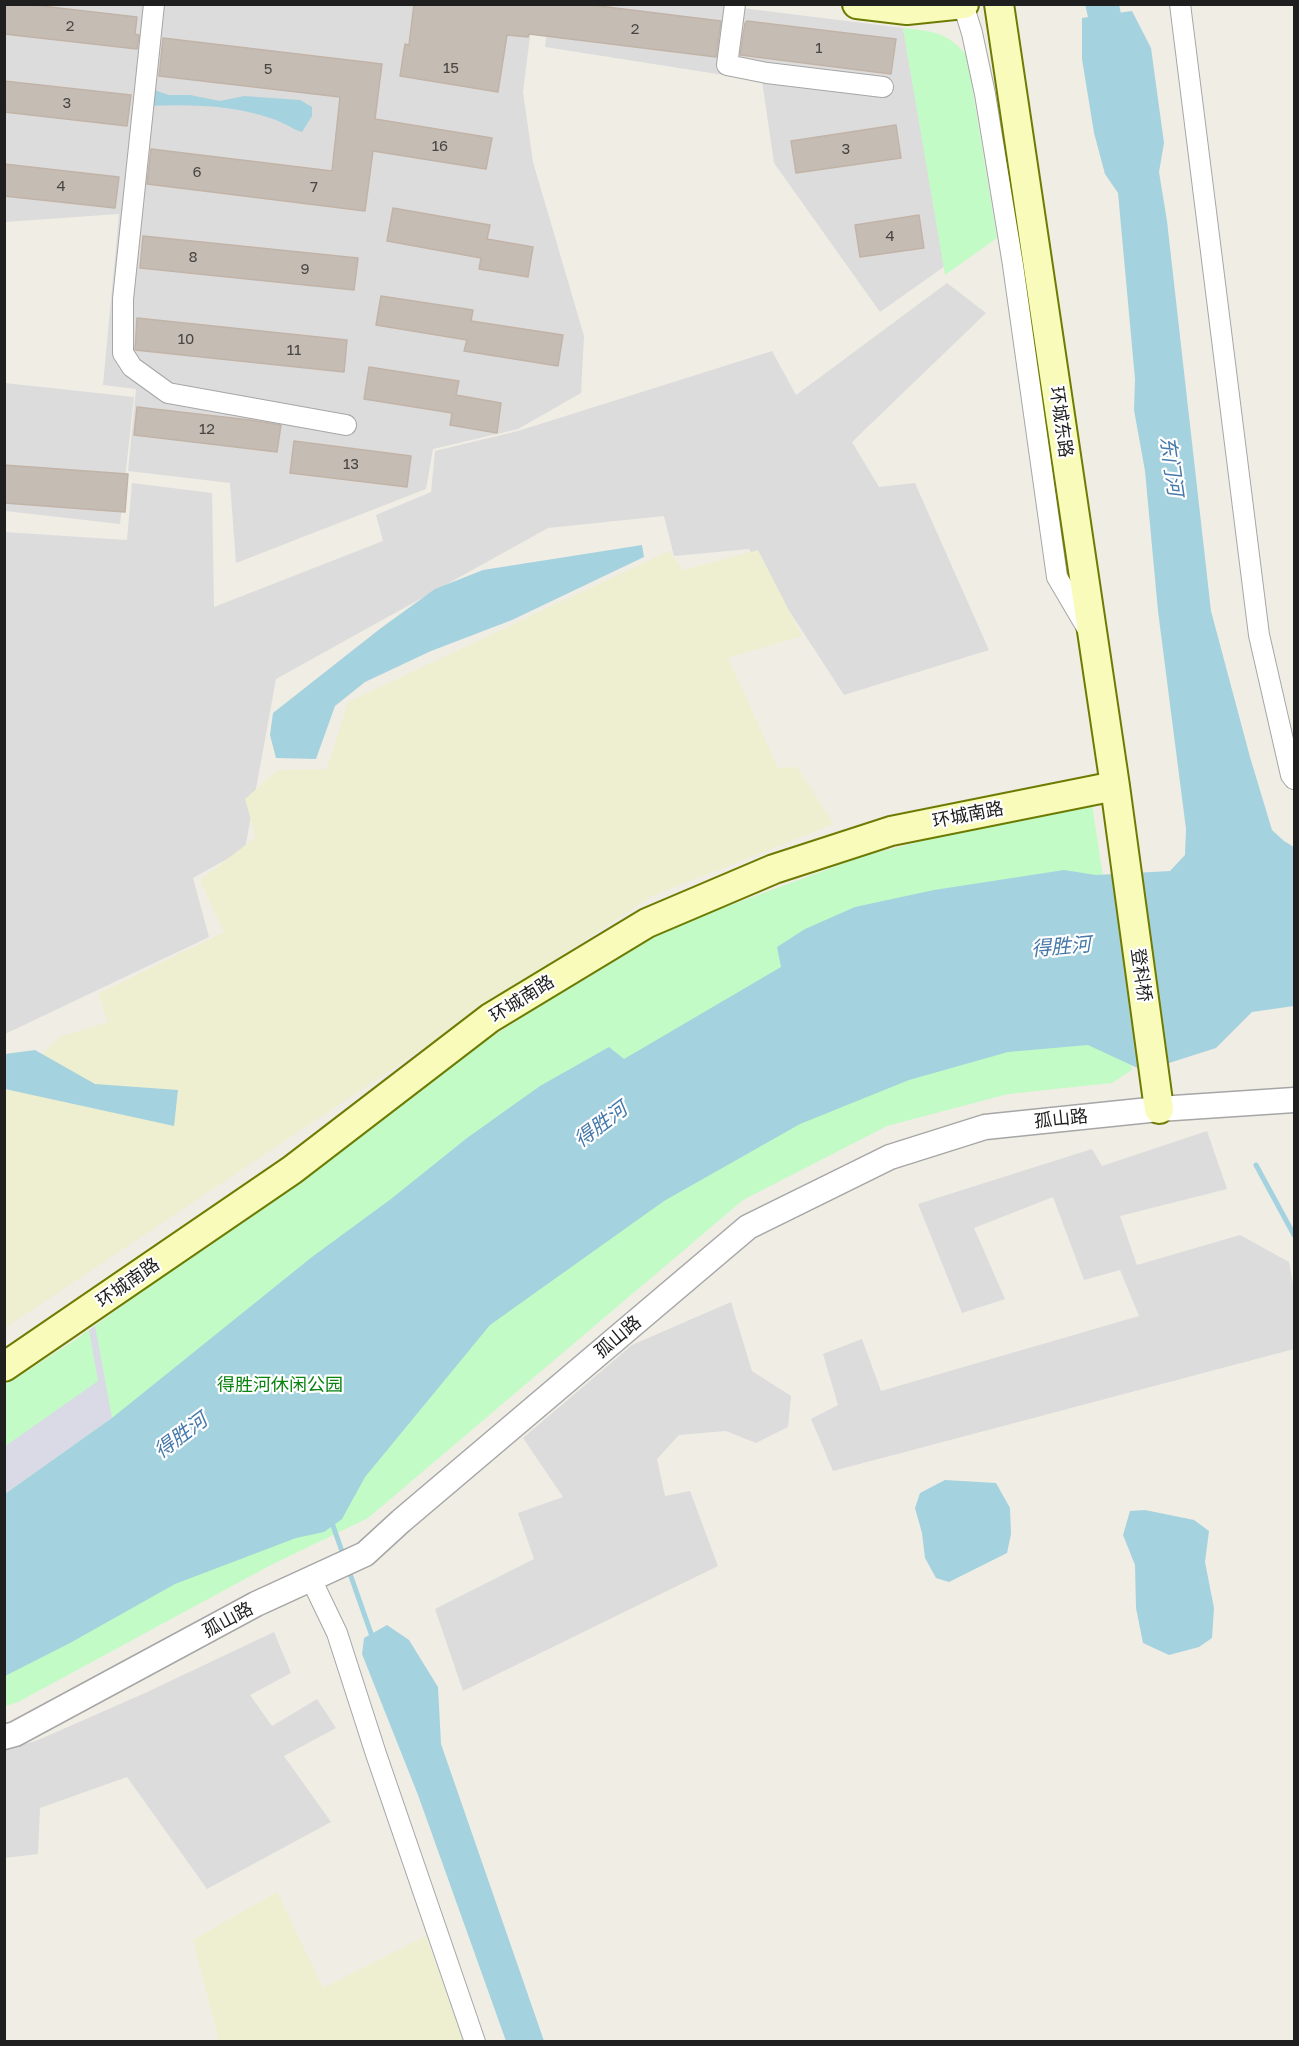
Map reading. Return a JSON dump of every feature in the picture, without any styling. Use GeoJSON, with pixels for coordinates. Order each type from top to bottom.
{"type":"FeatureCollection","features":[{"type":"Feature","properties":{"kind":"main road"},"geometry":{"type":"LineString","coordinates":[[857,4],[921,10],[963,4]]}},
{"type":"Feature","properties":{"kind":"main road","name":"环城东路"},"geometry":{"type":"LineString","coordinates":[[999,4],[1122,840]]}},
{"type":"Feature","properties":{"kind":"main road","name":"环城南路"},"geometry":{"type":"LineString","coordinates":[[4,1367],[292,1170],[490,1018],[646,923],[774,869],[891,831],[1115,786]]}},
{"type":"Feature","properties":{"kind":"main road","name":"登科桥"},"geometry":{"type":"LineString","coordinates":[[1122,840],[1159,1109]]}},
{"type":"Feature","properties":{"kind":"street"},"geometry":{"type":"LineString","coordinates":[[154,4],[123,299],[123,353],[132,367],[168,393],[346,425]]}},
{"type":"Feature","properties":{"kind":"street"},"geometry":{"type":"LineString","coordinates":[[735,4],[727,65],[766,73],[883,87]]}},
{"type":"Feature","properties":{"kind":"street"},"geometry":{"type":"LineString","coordinates":[[963,4],[985,94],[993,140],[1057,577],[1093,637]]}},
{"type":"Feature","properties":{"kind":"street"},"geometry":{"type":"LineString","coordinates":[[1180,4],[1259,635],[1293,777]]}},
{"type":"Feature","properties":{"kind":"street","name":"孤山路"},"geometry":{"type":"LineString","coordinates":[[4,1737],[15,1734],[256,1604],[366,1554],[400,1521],[748,1227],[890,1157],[985,1127],[1159,1109],[1294,1100]]}},
{"type":"Feature","properties":{"kind":"street"},"geometry":{"type":"LineString","coordinates":[[311,1579],[337,1633],[475,2042]]}},
{"type":"Feature","properties":{"kind":"shaded area"},"geometry":{"type":"Polygon","coordinates":[[[5,5],[534,5],[523,92],[533,162],[584,336],[581,393],[518,429],[433,449],[426,489],[236,563],[230,483],[128,471],[136,389],[103,385],[119,214],[5,222],[5,5]]]}},
{"type":"Feature","properties":{"kind":"shaded area"},"geometry":{"type":"Polygon","coordinates":[[[550,5],[718,5],[903,28],[945,266],[880,312],[774,163],[762,81],[545,47],[550,5]]]}},
{"type":"Feature","properties":{"kind":"shaded area"},"geometry":{"type":"Polygon","coordinates":[[[947,283],[986,313],[852,442],[879,487],[915,483],[989,650],[844,695],[749,549],[674,556],[664,516],[548,528],[276,679],[245,849],[193,878],[209,937],[5,1034],[4,532],[127,540],[132,483],[212,493],[214,607],[383,541],[376,515],[431,492],[435,451],[518,431],[772,351],[796,395],[947,283]]]}},
{"type":"Feature","properties":{"kind":"shaded area"},"geometry":{"type":"Polygon","coordinates":[[[5,383],[134,397],[120,524],[5,511],[5,383]]]}},
{"type":"Feature","properties":{"kind":"shaded area"},"geometry":{"type":"Polygon","coordinates":[[[1207,1131],[1227,1189],[1120,1216],[1137,1265],[1240,1235],[1289,1262],[1294,1289],[1294,1349],[833,1471],[811,1419],[838,1405],[823,1354],[862,1339],[881,1391],[1139,1316],[1120,1270],[1084,1280],[1053,1197],[974,1228],[1005,1299],[962,1313],[918,1204],[1092,1149],[1102,1166],[1207,1131]]]}},
{"type":"Feature","properties":{"kind":"shaded area"},"geometry":{"type":"Polygon","coordinates":[[[731,1302],[752,1371],[791,1396],[788,1427],[756,1443],[726,1431],[679,1435],[657,1459],[665,1496],[690,1491],[718,1566],[463,1691],[435,1609],[534,1559],[518,1513],[563,1497],[523,1438],[632,1345],[731,1302]]]}},
{"type":"Feature","properties":{"kind":"shaded area"},"geometry":{"type":"Polygon","coordinates":[[[95,1326],[112,1418],[5,1494],[4,1447],[98,1381],[89,1330],[95,1326]]]}},
{"type":"Feature","properties":{"kind":"shaded area"},"geometry":{"type":"Polygon","coordinates":[[[274,1632],[291,1673],[250,1695],[272,1726],[317,1699],[336,1728],[284,1756],[331,1822],[207,1889],[127,1777],[40,1808],[38,1854],[5,1858],[5,1749],[36,1741],[274,1632]]]}},
{"type":"Feature","properties":{"kind":"green space"},"geometry":{"type":"Polygon","coordinates":[[[903,28],[923,30],[946,37],[967,56],[997,238],[945,275],[903,28]]]}},
{"type":"Feature","properties":{"kind":"green space"},"geometry":{"type":"Polygon","coordinates":[[[758,550],[802,636],[728,658],[778,768],[797,767],[834,824],[650,897],[5,1328],[5,1093],[59,1037],[108,1022],[98,994],[224,932],[200,880],[256,837],[245,799],[278,770],[327,769],[348,702],[669,551],[683,570],[758,550]]]}},
{"type":"Feature","properties":{"kind":"green space","name":"得胜河休闲公园"},"geometry":{"type":"Polygon","coordinates":[[[1091,797],[1132,1070],[1112,1083],[1008,1094],[887,1126],[743,1200],[368,1518],[269,1566],[18,1702],[5,1706],[5,1385],[78,1338],[479,1045],[649,935],[864,856],[1091,797]]]}},
{"type":"Feature","properties":{"kind":"green space"},"geometry":{"type":"Polygon","coordinates":[[[277,1892],[323,1988],[426,1936],[463,2041],[219,2041],[193,1940],[277,1892]]]}},
{"type":"Feature","properties":{"kind":"water","name":"得胜河休闲公园"},"geometry":{"type":"Polygon","coordinates":[[[1132,11],[1151,48],[1164,143],[1159,172],[1167,221],[1211,611],[1272,830],[1294,847],[1294,1006],[1252,1012],[1216,1048],[1144,1071],[1088,1045],[1008,1052],[909,1080],[800,1124],[664,1201],[490,1325],[365,1477],[342,1519],[324,1532],[296,1538],[175,1584],[70,1643],[5,1676],[5,1494],[112,1418],[312,1257],[391,1199],[467,1138],[540,1086],[609,1047],[624,1059],[781,967],[777,947],[805,929],[855,907],[934,890],[1064,870],[1096,875],[1170,871],[1185,855],[1186,829],[1158,611],[1145,471],[1134,410],[1135,379],[1118,193],[1105,174],[1094,133],[1082,59],[1082,18],[1132,11]]]}},
{"type":"Feature","properties":{"kind":"water"},"geometry":{"type":"Polygon","coordinates":[[[151,89],[169,95],[190,95],[220,101],[244,96],[300,100],[312,107],[312,116],[302,132],[277,120],[228,108],[149,106],[151,89]]]}},
{"type":"Feature","properties":{"kind":"water"},"geometry":{"type":"Polygon","coordinates":[[[642,545],[644,557],[512,620],[431,651],[365,682],[335,706],[316,759],[276,758],[270,735],[273,713],[381,628],[435,589],[483,570],[642,545]]]}},
{"type":"Feature","properties":{"kind":"water"},"geometry":{"type":"Polygon","coordinates":[[[35,1050],[95,1084],[178,1090],[174,1126],[5,1089],[5,1054],[35,1050]]]}},
{"type":"Feature","properties":{"kind":"water"},"geometry":{"type":"Polygon","coordinates":[[[945,1480],[996,1483],[1010,1508],[1011,1534],[1007,1553],[949,1582],[936,1578],[925,1558],[922,1533],[915,1508],[920,1493],[945,1480]]]}},
{"type":"Feature","properties":{"kind":"water"},"geometry":{"type":"Polygon","coordinates":[[[1145,1510],[1194,1520],[1209,1531],[1205,1562],[1214,1608],[1212,1638],[1199,1647],[1169,1655],[1143,1643],[1136,1608],[1135,1565],[1123,1535],[1130,1511],[1145,1510]]]}},
{"type":"Feature","properties":{"kind":"water"},"geometry":{"type":"Polygon","coordinates":[[[387,1625],[409,1640],[438,1687],[441,1744],[544,2041],[506,2041],[418,1795],[362,1654],[364,1638],[387,1625]]]}},
{"type":"Feature","properties":{"kind":"building"},"geometry":{"type":"Polygon","coordinates":[[[4,4],[24,4],[137,17],[135,34],[139,35],[137,49],[4,34],[4,4]]]}},
{"type":"Feature","properties":{"kind":"building"},"geometry":{"type":"Polygon","coordinates":[[[414,4],[583,4],[721,21],[716,57],[529,34],[528,37],[507,35],[498,92],[400,76],[405,44],[409,45],[414,4]]]}},
{"type":"Feature","properties":{"kind":"building"},"geometry":{"type":"Polygon","coordinates":[[[747,21],[896,39],[891,74],[740,55],[747,21]]]}},
{"type":"Feature","properties":{"kind":"building"},"geometry":{"type":"Polygon","coordinates":[[[163,38],[382,64],[375,119],[492,138],[486,169],[373,151],[365,211],[147,184],[151,149],[332,171],[340,97],[159,76],[163,38]]]}},
{"type":"Feature","properties":{"kind":"building"},"geometry":{"type":"Polygon","coordinates":[[[4,81],[131,95],[127,126],[4,112],[4,81]]]}},
{"type":"Feature","properties":{"kind":"building"},"geometry":{"type":"Polygon","coordinates":[[[896,125],[901,158],[796,173],[791,141],[896,125]]]}},
{"type":"Feature","properties":{"kind":"building"},"geometry":{"type":"Polygon","coordinates":[[[4,164],[119,177],[115,208],[4,196],[4,164]]]}},
{"type":"Feature","properties":{"kind":"building"},"geometry":{"type":"Polygon","coordinates":[[[393,208],[490,225],[487,239],[533,247],[528,277],[479,269],[481,258],[387,241],[393,208]]]}},
{"type":"Feature","properties":{"kind":"building"},"geometry":{"type":"Polygon","coordinates":[[[919,215],[924,248],[860,257],[855,225],[919,215]]]}},
{"type":"Feature","properties":{"kind":"building"},"geometry":{"type":"Polygon","coordinates":[[[143,236],[358,258],[354,290],[140,268],[143,236]]]}},
{"type":"Feature","properties":{"kind":"building"},"geometry":{"type":"Polygon","coordinates":[[[381,296],[473,310],[471,321],[563,335],[558,366],[464,351],[467,340],[376,325],[381,296]]]}},
{"type":"Feature","properties":{"kind":"building"},"geometry":{"type":"Polygon","coordinates":[[[137,318],[347,340],[344,372],[135,350],[137,318]]]}},
{"type":"Feature","properties":{"kind":"building"},"geometry":{"type":"Polygon","coordinates":[[[369,367],[459,381],[456,395],[501,403],[497,433],[450,425],[452,413],[364,399],[369,367]]]}},
{"type":"Feature","properties":{"kind":"building"},"geometry":{"type":"Polygon","coordinates":[[[137,407],[281,425],[277,452],[134,435],[137,407]]]}},
{"type":"Feature","properties":{"kind":"building"},"geometry":{"type":"Polygon","coordinates":[[[294,441],[411,456],[407,487],[290,473],[294,441]]]}},
{"type":"Feature","properties":{"kind":"building"},"geometry":{"type":"Polygon","coordinates":[[[4,465],[128,474],[125,512],[4,503],[4,465]]]}},
{"type":"Feature","properties":{"kind":"waterway","name":"东门河"},"geometry":{"type":"LineString","coordinates":[[1102,4],[1114,60]]}},
{"type":"Feature","properties":{"kind":"waterway"},"geometry":{"type":"LineString","coordinates":[[1256,1165],[1294,1235]]}},
{"type":"Feature","properties":{"kind":"waterway"},"geometry":{"type":"LineString","coordinates":[[331,1520],[344,1557]]}},
{"type":"Feature","properties":{"kind":"waterway"},"geometry":{"type":"LineString","coordinates":[[348,1568],[373,1639]]}},
{"type":"Feature","properties":{"kind":"water label","name":"得胜河"},"geometry":{"type":"Point","coordinates":[1061,947]}},
{"type":"Feature","properties":{"kind":"water label","name":"得胜河"},"geometry":{"type":"Point","coordinates":[601,1125]}},
{"type":"Feature","properties":{"kind":"water label","name":"得胜河"},"geometry":{"type":"Point","coordinates":[181,1436]}}]}
